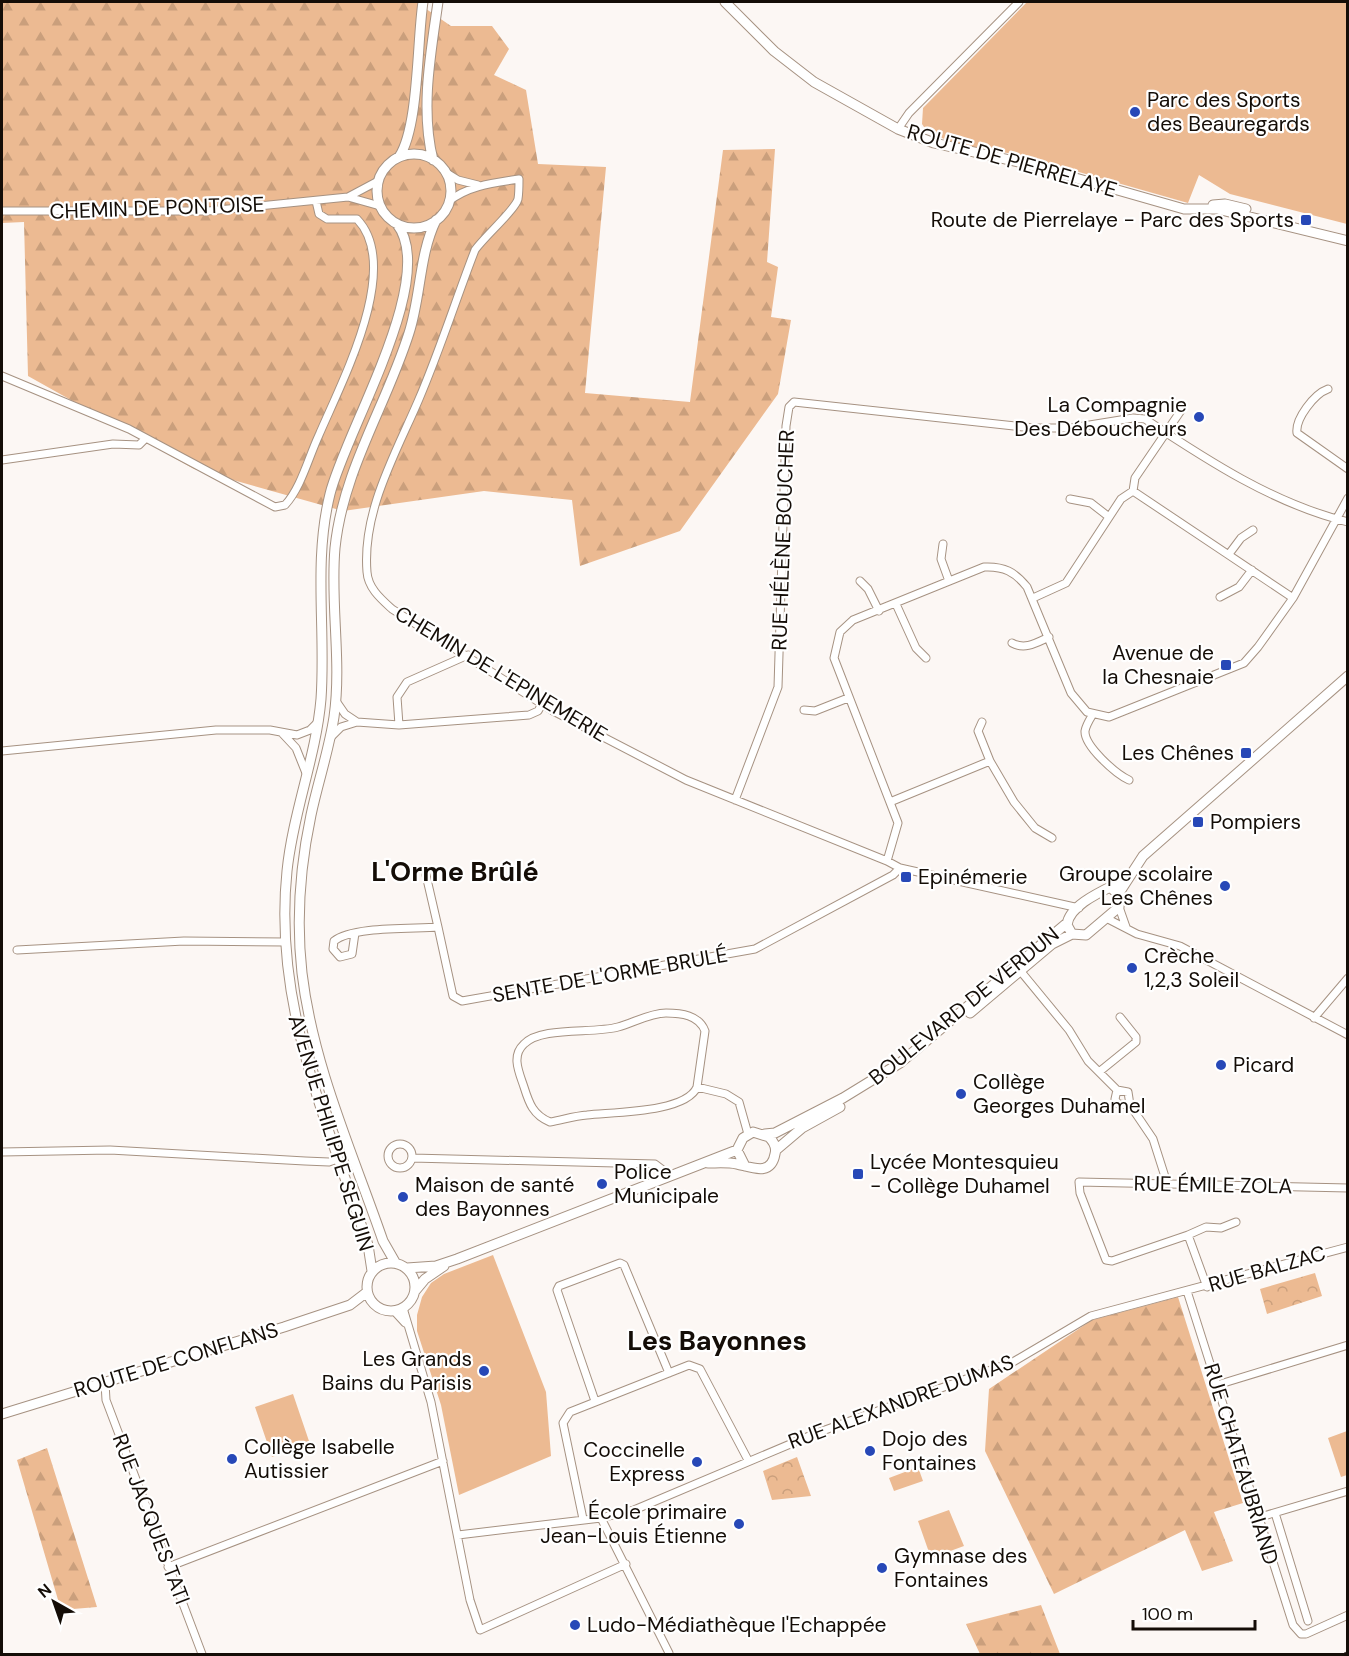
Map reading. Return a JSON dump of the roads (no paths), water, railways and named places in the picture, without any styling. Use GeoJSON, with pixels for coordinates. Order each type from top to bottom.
{"type":"FeatureCollection","features":[{"type":"Feature","properties":{"kind":"main road"},"geometry":{"type":"LineString","coordinates":[[399,157],[420,155],[433,160],[446,172],[450,189],[449,201],[436,220],[417,227],[397,224],[380,206],[377,193],[378,181],[386,167],[399,157],[407,143],[412,121],[423,2]]}},
{"type":"Feature","properties":{"kind":"main road"},"geometry":{"type":"LineString","coordinates":[[433,160],[428,135],[427,108],[438,2]]}},
{"type":"Feature","properties":{"kind":"main road","name":"ROUTE DE PIERRELAYE"},"geometry":{"type":"LineString","coordinates":[[725,2],[774,51],[814,82],[898,129],[960,151],[1023,163],[1173,206],[1224,210],[1347,241]]}},
{"type":"Feature","properties":{"kind":"main road","name":"ROUTE DE PIERRELAYE"},"geometry":{"type":"LineString","coordinates":[[1196,209],[1225,204],[1347,234]]}},
{"type":"Feature","properties":{"kind":"main road","name":"AVENUE PHILIPPE SEGUIN"},"geometry":{"type":"LineString","coordinates":[[395,1262],[383,1241],[322,1065],[310,1020],[302,973],[299,929],[302,873],[309,827],[336,700],[334,568],[343,504],[360,451],[409,334],[419,293],[426,244],[436,220]]}},
{"type":"Feature","properties":{"kind":"main road","name":"AVENUE PHILIPPE SEGUIN"},"geometry":{"type":"LineString","coordinates":[[372,1271],[368,1245],[298,1035],[285,942],[289,854],[318,722],[321,670],[319,568],[323,525],[339,463],[399,317],[407,269],[405,236],[397,224]]}},
{"type":"Feature","properties":{"kind":"main road"},"geometry":{"type":"LineString","coordinates":[[1119,907],[1121,902],[1119,893],[1143,856],[1347,676]]}},
{"type":"Feature","properties":{"kind":"main road"},"geometry":{"type":"LineString","coordinates":[[1119,893],[1110,887],[1126,879]]}},
{"type":"Feature","properties":{"kind":"main road","name":"BOULEVARD DE VERDUN"},"geometry":{"type":"LineString","coordinates":[[776,1150],[808,1123],[866,1092],[903,1068],[1018,967],[1078,908],[1100,890],[1110,887]]}},
{"type":"Feature","properties":{"kind":"main road","name":"BOULEVARD DE VERDUN"},"geometry":{"type":"LineString","coordinates":[[765,1134],[775,1133],[883,1075],[1018,967],[1060,939],[1072,934],[1086,935],[1119,907]]}},
{"type":"Feature","properties":{"kind":"main road"},"geometry":{"type":"LineString","coordinates":[[1067,921],[1072,934]]}},
{"type":"Feature","properties":{"kind":"main road"},"geometry":{"type":"LineString","coordinates":[[407,1268],[436,1266],[457,1259],[705,1163],[737,1150],[743,1138],[748,1134],[765,1134],[773,1141],[776,1150],[773,1161],[763,1169],[705,1163]]}},
{"type":"Feature","properties":{"kind":"main road"},"geometry":{"type":"LineString","coordinates":[[737,1150],[745,1166]]}},
{"type":"Feature","properties":{"kind":"main road"},"geometry":{"type":"LineString","coordinates":[[415,1291],[412,1275],[407,1268],[395,1262],[382,1264],[372,1271],[367,1281],[367,1292],[376,1306],[398,1309],[415,1291],[425,1279],[457,1259]]}},
{"type":"Feature","properties":{"kind":"main road","name":"ROUTE DE CONFLANS"},"geometry":{"type":"LineString","coordinates":[[2,1414],[350,1305],[367,1292]]}},
{"type":"Feature","properties":{"kind":"main road","name":"ROUTE DE CONFLANS"},"geometry":{"type":"LineString","coordinates":[[350,1305],[376,1306]]}},
{"type":"Feature","properties":{"kind":"street"},"geometry":{"type":"LineString","coordinates":[[898,129],[909,113],[1019,2]]}},
{"type":"Feature","properties":{"kind":"street"},"geometry":{"type":"LineString","coordinates":[[446,172],[458,180],[483,185]]}},
{"type":"Feature","properties":{"kind":"street","name":"CHEMIN DE L'EPINEMERIE"},"geometry":{"type":"LineString","coordinates":[[483,185],[519,180],[518,200],[510,213],[488,231],[475,250],[419,398],[388,468],[369,533],[367,574],[378,596],[392,609],[468,655],[542,704],[686,780],[900,868],[1078,908]]}},
{"type":"Feature","properties":{"kind":"street","name":"CHEMIN DE PONTOISE"},"geometry":{"type":"LineString","coordinates":[[2,212],[208,211],[348,197],[378,181]]}},
{"type":"Feature","properties":{"kind":"street"},"geometry":{"type":"LineString","coordinates":[[449,201],[462,192],[483,185]]}},
{"type":"Feature","properties":{"kind":"street","name":"CHEMIN DE PONTOISE"},"geometry":{"type":"LineString","coordinates":[[348,197],[380,206]]}},
{"type":"Feature","properties":{"kind":"street"},"geometry":{"type":"LineString","coordinates":[[2,376],[129,429],[275,507],[289,500],[368,318],[372,294],[372,248],[368,230],[357,219],[327,219],[319,214],[316,201]]}},
{"type":"Feature","properties":{"kind":"street"},"geometry":{"type":"LineString","coordinates":[[1328,388],[1316,396],[1297,424],[1297,434],[1347,469]]}},
{"type":"Feature","properties":{"kind":"street","name":"RUE HÉLÈNE BOUCHER"},"geometry":{"type":"LineString","coordinates":[[735,800],[778,687],[786,426],[789,407],[794,402],[1033,428],[1071,428],[1145,418],[1166,432]]}},
{"type":"Feature","properties":{"kind":"street"},"geometry":{"type":"LineString","coordinates":[[1033,598],[1066,583],[1121,499],[1133,491],[1135,478],[1182,409]]}},
{"type":"Feature","properties":{"kind":"street"},"geometry":{"type":"LineString","coordinates":[[1166,432],[1232,473],[1290,502],[1347,522]]}},
{"type":"Feature","properties":{"kind":"street"},"geometry":{"type":"LineString","coordinates":[[2,460],[113,444],[139,445],[145,439]]}},
{"type":"Feature","properties":{"kind":"street"},"geometry":{"type":"LineString","coordinates":[[1133,491],[1293,598]]}},
{"type":"Feature","properties":{"kind":"street"},"geometry":{"type":"LineString","coordinates":[[887,861],[898,830],[898,823],[834,658],[836,640],[840,632],[853,620],[984,567],[1005,568],[1018,576],[1033,598],[1071,693],[1080,705],[1093,714],[1109,717],[1244,663],[1293,598],[1315,562],[1334,519],[1347,498]]}},
{"type":"Feature","properties":{"kind":"street"},"geometry":{"type":"LineString","coordinates":[[1070,499],[1091,503],[1109,516]]}},
{"type":"Feature","properties":{"kind":"street"},"geometry":{"type":"LineString","coordinates":[[1229,554],[1241,538],[1253,530]]}},
{"type":"Feature","properties":{"kind":"street"},"geometry":{"type":"LineString","coordinates":[[943,544],[941,559],[949,581]]}},
{"type":"Feature","properties":{"kind":"street"},"geometry":{"type":"LineString","coordinates":[[1220,597],[1239,587],[1252,570]]}},
{"type":"Feature","properties":{"kind":"street"},"geometry":{"type":"LineString","coordinates":[[860,581],[868,589],[879,611]]}},
{"type":"Feature","properties":{"kind":"street"},"geometry":{"type":"LineString","coordinates":[[896,604],[916,648],[926,658]]}},
{"type":"Feature","properties":{"kind":"street"},"geometry":{"type":"LineString","coordinates":[[1012,643],[1019,647],[1027,646],[1049,637]]}},
{"type":"Feature","properties":{"kind":"street"},"geometry":{"type":"LineString","coordinates":[[399,725],[397,697],[407,682],[468,655]]}},
{"type":"Feature","properties":{"kind":"street"},"geometry":{"type":"LineString","coordinates":[[804,710],[815,711],[848,698]]}},
{"type":"Feature","properties":{"kind":"street"},"geometry":{"type":"LineString","coordinates":[[336,700],[345,714],[357,722]]}},
{"type":"Feature","properties":{"kind":"street"},"geometry":{"type":"LineString","coordinates":[[329,740],[340,727],[357,722],[399,725],[529,715],[538,711],[542,704]]}},
{"type":"Feature","properties":{"kind":"street"},"geometry":{"type":"LineString","coordinates":[[1093,714],[1085,729],[1086,737],[1109,767],[1129,780]]}},
{"type":"Feature","properties":{"kind":"street"},"geometry":{"type":"LineString","coordinates":[[2,751],[216,730],[270,730],[302,734],[318,722]]}},
{"type":"Feature","properties":{"kind":"street"},"geometry":{"type":"LineString","coordinates":[[982,722],[978,731],[990,760],[1014,802],[1035,828],[1052,838]]}},
{"type":"Feature","properties":{"kind":"street"},"geometry":{"type":"LineString","coordinates":[[282,733],[296,748],[306,773]]}},
{"type":"Feature","properties":{"kind":"street"},"geometry":{"type":"LineString","coordinates":[[890,802],[990,760]]}},
{"type":"Feature","properties":{"kind":"street","name":"SENTE DE L'ORME BRULÉ"},"geometry":{"type":"LineString","coordinates":[[426,875],[453,996],[462,1001],[755,950],[893,875],[900,868]]}},
{"type":"Feature","properties":{"kind":"street","name":"CHEMIN DE L'EPINEMERIE"},"geometry":{"type":"LineString","coordinates":[[1052,904],[1066,912],[1067,921]]}},
{"type":"Feature","properties":{"kind":"street"},"geometry":{"type":"LineString","coordinates":[[1119,907],[1126,927]]}},
{"type":"Feature","properties":{"kind":"street"},"geometry":{"type":"LineString","coordinates":[[1106,918],[1137,934],[1180,946],[1347,1035]]}},
{"type":"Feature","properties":{"kind":"street"},"geometry":{"type":"LineString","coordinates":[[355,933],[438,927]]}},
{"type":"Feature","properties":{"kind":"street"},"geometry":{"type":"LineString","coordinates":[[17,950],[184,941],[285,942]]}},
{"type":"Feature","properties":{"kind":"street"},"geometry":{"type":"LineString","coordinates":[[1018,967],[1069,1030],[1088,1061],[1117,1090],[1128,1092],[1130,1105],[1153,1139],[1167,1183]]}},
{"type":"Feature","properties":{"kind":"street"},"geometry":{"type":"LineString","coordinates":[[1314,1018],[1347,978]]}},
{"type":"Feature","properties":{"kind":"street"},"geometry":{"type":"LineString","coordinates":[[662,1013],[683,1015],[697,1019],[705,1031],[697,1087],[692,1095],[662,1107],[584,1115],[549,1122],[535,1113],[530,1106],[516,1062],[517,1054],[525,1042],[538,1036],[617,1028],[662,1013]]}},
{"type":"Feature","properties":{"kind":"street"},"geometry":{"type":"LineString","coordinates":[[1099,1072],[1136,1042],[1134,1035],[1120,1017]]}},
{"type":"Feature","properties":{"kind":"street"},"geometry":{"type":"LineString","coordinates":[[697,1087],[726,1094],[739,1102],[748,1134]]}},
{"type":"Feature","properties":{"kind":"street"},"geometry":{"type":"LineString","coordinates":[[1117,1090],[1115,1099],[1118,1104],[1130,1105]]}},
{"type":"Feature","properties":{"kind":"street"},"geometry":{"type":"LineString","coordinates":[[2,1152],[110,1150],[328,1162],[338,1159]]}},
{"type":"Feature","properties":{"kind":"street"},"geometry":{"type":"LineString","coordinates":[[412,1158],[655,1164],[671,1176]]}},
{"type":"Feature","properties":{"kind":"street","name":"RUE ÉMILE ZOLA"},"geometry":{"type":"LineString","coordinates":[[1188,1235],[1112,1261],[1106,1260],[1080,1193],[1079,1182],[1347,1188]]}},
{"type":"Feature","properties":{"kind":"street"},"geometry":{"type":"LineString","coordinates":[[1207,1287],[1188,1235],[1206,1227],[1221,1228],[1236,1222]]}},
{"type":"Feature","properties":{"kind":"street","name":"RUE BALZAC"},"geometry":{"type":"LineString","coordinates":[[1187,1291],[1347,1247]]}},
{"type":"Feature","properties":{"kind":"street"},"geometry":{"type":"LineString","coordinates":[[595,1401],[557,1290],[559,1286],[620,1263],[624,1265],[669,1373]]}},
{"type":"Feature","properties":{"kind":"street","name":"RUE CHATEAUBRIAND"},"geometry":{"type":"LineString","coordinates":[[1187,1291],[1257,1518],[1293,1624],[1301,1634],[1306,1634],[1347,1615]]}},
{"type":"Feature","properties":{"kind":"street","name":"RUE ALEXANDRE DUMAS"},"geometry":{"type":"LineString","coordinates":[[458,1534],[601,1518],[634,1510],[748,1460],[840,1424],[1013,1362],[1091,1316],[1187,1291]]}},
{"type":"Feature","properties":{"kind":"street"},"geometry":{"type":"LineString","coordinates":[[398,1309],[405,1323],[431,1402],[470,1600],[480,1630],[626,1564]]}},
{"type":"Feature","properties":{"kind":"street"},"geometry":{"type":"LineString","coordinates":[[1217,1385],[1347,1345]]}},
{"type":"Feature","properties":{"kind":"street"},"geometry":{"type":"LineString","coordinates":[[583,1519],[563,1423],[570,1412],[689,1365],[700,1370],[748,1460]]}},
{"type":"Feature","properties":{"kind":"street","name":"RUE JACQUES TATI"},"geometry":{"type":"LineString","coordinates":[[105,1383],[106,1400],[202,1654]]}},
{"type":"Feature","properties":{"kind":"street"},"geometry":{"type":"LineString","coordinates":[[168,1567],[443,1461]]}},
{"type":"Feature","properties":{"kind":"street"},"geometry":{"type":"LineString","coordinates":[[1257,1518],[1347,1491]]}},
{"type":"Feature","properties":{"kind":"street"},"geometry":{"type":"LineString","coordinates":[[1275,1513],[1308,1621]]}},
{"type":"Feature","properties":{"kind":"street"},"geometry":{"type":"LineString","coordinates":[[601,1518],[669,1653]]}},
{"type":"Feature","properties":{"kind":"place","name":"Parc des Sports des Beauregards"},"geometry":{"type":"Point","coordinates":[1135,112]}},
{"type":"Feature","properties":{"kind":"place","name":"Route de Pierrelaye - Parc des Sports"},"geometry":{"type":"Point","coordinates":[1306,220]}},
{"type":"Feature","properties":{"kind":"place","name":"La Compagnie Des Déboucheurs"},"geometry":{"type":"Point","coordinates":[1199,417]}},
{"type":"Feature","properties":{"kind":"place","name":"Avenue de la Chesnaie"},"geometry":{"type":"Point","coordinates":[1226,665]}},
{"type":"Feature","properties":{"kind":"place","name":"Les Chênes"},"geometry":{"type":"Point","coordinates":[1246,753]}},
{"type":"Feature","properties":{"kind":"place","name":"Pompiers"},"geometry":{"type":"Point","coordinates":[1198,822]}},
{"type":"Feature","properties":{"kind":"place","name":"Epinémerie"},"geometry":{"type":"Point","coordinates":[906,877]}},
{"type":"Feature","properties":{"kind":"place","name":"Groupe scolaire Les Chênes"},"geometry":{"type":"Point","coordinates":[1225,886]}},
{"type":"Feature","properties":{"kind":"place","name":"Crèche 1,2,3 Soleil"},"geometry":{"type":"Point","coordinates":[1132,968]}},
{"type":"Feature","properties":{"kind":"place","name":"Picard"},"geometry":{"type":"Point","coordinates":[1221,1065]}},
{"type":"Feature","properties":{"kind":"place","name":"Collège Georges Duhamel"},"geometry":{"type":"Point","coordinates":[961,1094]}},
{"type":"Feature","properties":{"kind":"place","name":"Lycée Montesquieu - Collège Duhamel"},"geometry":{"type":"Point","coordinates":[858,1174]}},
{"type":"Feature","properties":{"kind":"place","name":"Police Municipale"},"geometry":{"type":"Point","coordinates":[602,1184]}},
{"type":"Feature","properties":{"kind":"place","name":"Maison de santé des Bayonnes"},"geometry":{"type":"Point","coordinates":[403,1197]}},
{"type":"Feature","properties":{"kind":"place","name":"Les Grands Bains du Parisis"},"geometry":{"type":"Point","coordinates":[484,1371]}},
{"type":"Feature","properties":{"kind":"place","name":"Dojo des Fontaines"},"geometry":{"type":"Point","coordinates":[870,1451]}},
{"type":"Feature","properties":{"kind":"place","name":"Collège Isabelle Autissier"},"geometry":{"type":"Point","coordinates":[232,1459]}},
{"type":"Feature","properties":{"kind":"place","name":"Coccinelle Express"},"geometry":{"type":"Point","coordinates":[697,1462]}},
{"type":"Feature","properties":{"kind":"place","name":"École primaire Jean-Louis Étienne"},"geometry":{"type":"Point","coordinates":[739,1524]}},
{"type":"Feature","properties":{"kind":"place","name":"Gymnase des Fontaines"},"geometry":{"type":"Point","coordinates":[882,1568]}},
{"type":"Feature","properties":{"kind":"place","name":"Ludo-Médiathèque l'Echappée"},"geometry":{"type":"Point","coordinates":[575,1625]}},
{"type":"Feature","properties":{"kind":"district","name":"L'Orme Brûlé"},"geometry":{"type":"Point","coordinates":[455,871]}},
{"type":"Feature","properties":{"kind":"district","name":"Les Bayonnes"},"geometry":{"type":"Point","coordinates":[717,1340]}}]}
